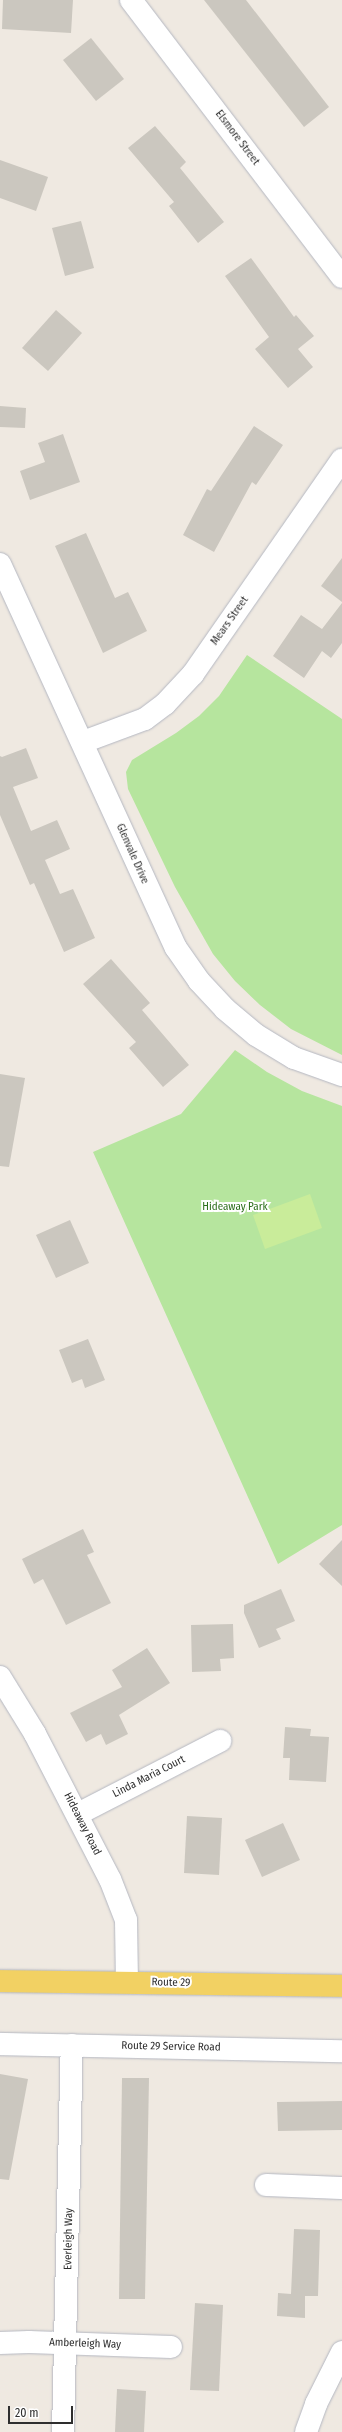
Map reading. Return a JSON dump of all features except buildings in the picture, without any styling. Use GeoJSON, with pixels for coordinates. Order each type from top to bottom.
{"type":"FeatureCollection","features":[{"type":"Feature","properties":{"kind":"main road","name":"Route 29"},"geometry":{"type":"LineString","coordinates":[[0,1980],[342,1986]]}},
{"type":"Feature","properties":{"kind":"street","name":"Elsmore Street"},"geometry":{"type":"LineString","coordinates":[[131,0],[342,276]]}},
{"type":"Feature","properties":{"kind":"street","name":"Mears Street"},"geometry":{"type":"LineString","coordinates":[[83,742],[145,719],[165,704],[193,674],[342,460]]}},
{"type":"Feature","properties":{"kind":"street","name":"Glenvale Drive"},"geometry":{"type":"LineString","coordinates":[[0,564],[83,742],[141,876],[176,948],[199,981],[225,1009],[276,1049],[321,1069],[342,1075]]}},
{"type":"Feature","properties":{"kind":"street","name":"Hideaway Road"},"geometry":{"type":"LineString","coordinates":[[0,1677],[78,1814],[110,1879],[126,1920],[127,1982]]}},
{"type":"Feature","properties":{"kind":"street","name":"Linda Maria Court"},"geometry":{"type":"LineString","coordinates":[[78,1814],[220,1741]]}},
{"type":"Feature","properties":{"kind":"street","name":"Route 29 Service Road"},"geometry":{"type":"LineString","coordinates":[[0,2044],[342,2050]]}},
{"type":"Feature","properties":{"kind":"street","name":"Everleigh Way"},"geometry":{"type":"LineString","coordinates":[[63,2432],[72,2045]]}},
{"type":"Feature","properties":{"kind":"street"},"geometry":{"type":"LineString","coordinates":[[266,2185],[342,2188]]}},
{"type":"Feature","properties":{"kind":"street","name":"Amberleigh Way"},"geometry":{"type":"LineString","coordinates":[[0,2343],[66,2343],[171,2347]]}},
{"type":"Feature","properties":{"kind":"street"},"geometry":{"type":"LineString","coordinates":[[306,2432],[316,2404],[342,2352]]}},
{"type":"Feature","properties":{"kind":"green space"},"geometry":{"type":"Polygon","coordinates":[[[247,655],[342,719],[342,1055],[291,1029],[260,1005],[235,981],[213,954],[175,887],[128,789],[126,772],[132,760],[176,733],[199,716],[219,696],[247,655]]]}},
{"type":"Feature","properties":{"kind":"green space","name":"Hideaway Park"},"geometry":{"type":"Polygon","coordinates":[[[235,1050],[267,1072],[302,1091],[342,1106],[342,1525],[278,1564],[93,1152],[181,1114],[235,1050]]]}},
{"type":"Feature","properties":{"kind":"green space"},"geometry":{"type":"Polygon","coordinates":[[[310,1194],[322,1228],[265,1249],[253,1215],[310,1194]]]}}]}
